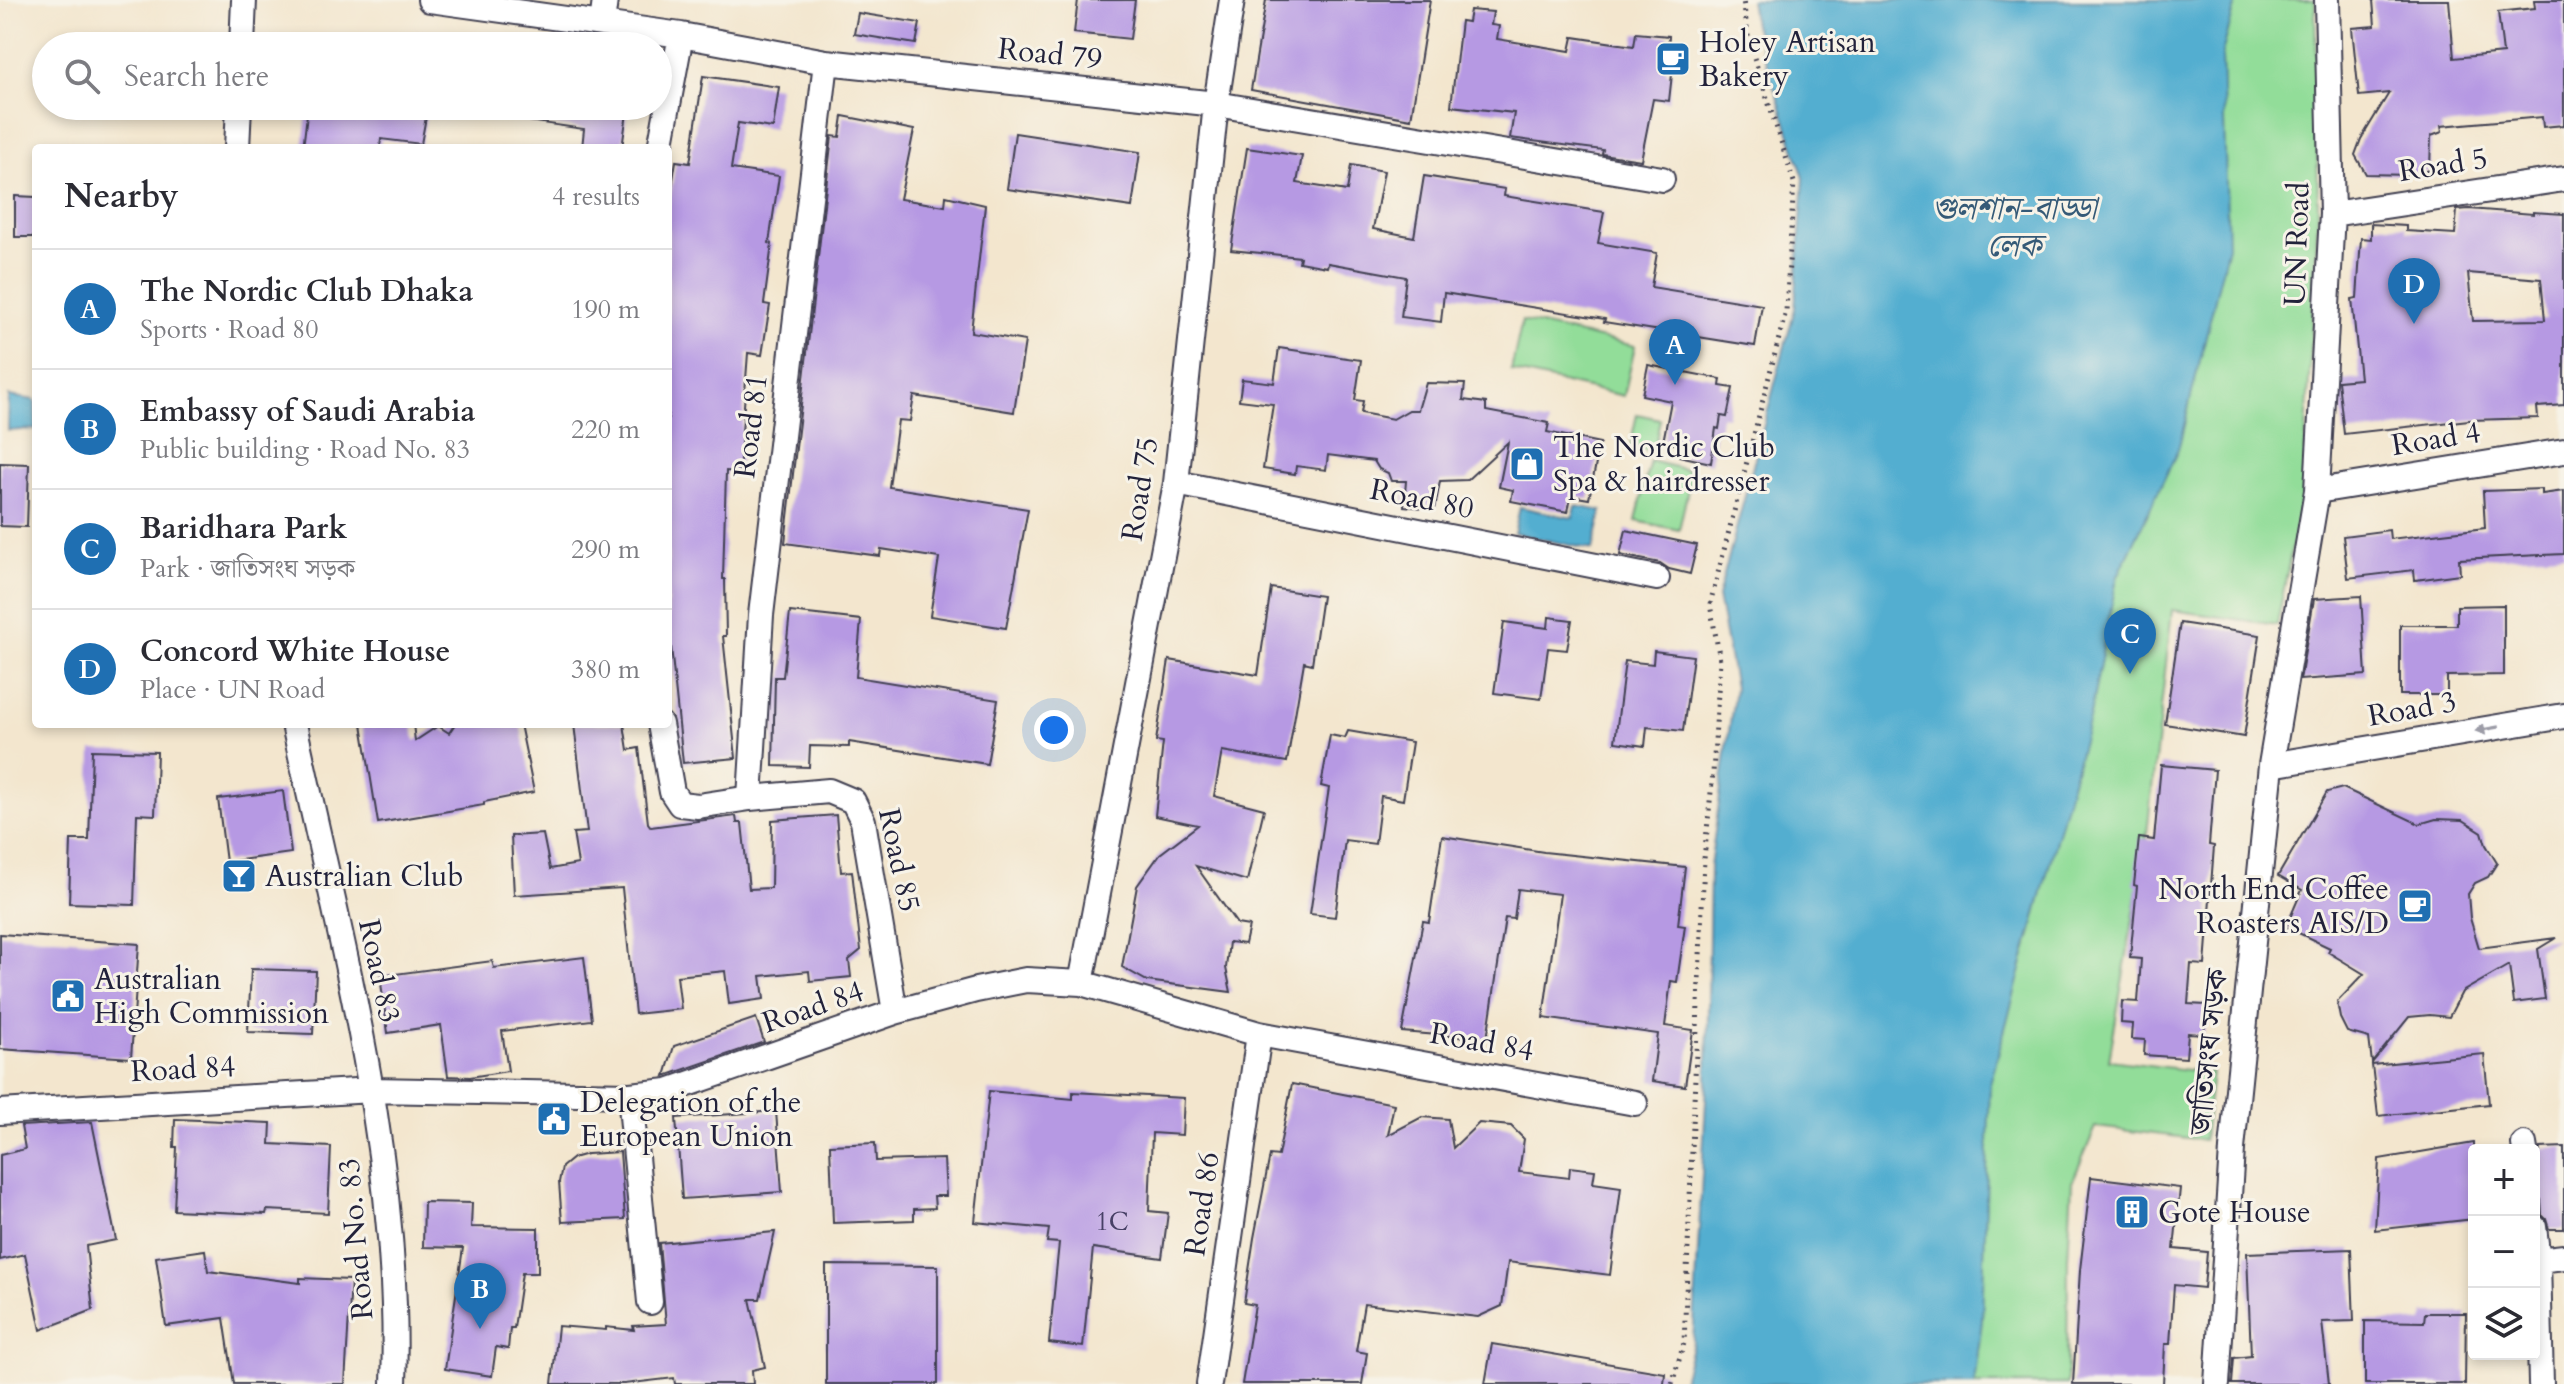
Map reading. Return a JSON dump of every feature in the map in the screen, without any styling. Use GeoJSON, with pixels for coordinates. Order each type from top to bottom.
{"type":"FeatureCollection","features":[{"type":"Feature","properties":{"kind":"street"},"geometry":{"type":"LineString","coordinates":[[243,32],[244,0]]}},
{"type":"Feature","properties":{"kind":"street","name":"Road 79"},"geometry":{"type":"LineString","coordinates":[[430,0],[604,12],[671,32]]}},
{"type":"Feature","properties":{"kind":"street","name":"Road 75"},"geometry":{"type":"LineString","coordinates":[[1081,983],[1176,483],[1216,104],[1232,0]]}},
{"type":"Feature","properties":{"kind":"street","name":"UN Road"},"geometry":{"type":"LineString","coordinates":[[2317,491],[2332,214],[2327,0]]}},
{"type":"Feature","properties":{"kind":"street","name":"Road 79"},"geometry":{"type":"LineString","coordinates":[[672,32],[826,62],[1216,104],[1662,179]]}},
{"type":"Feature","properties":{"kind":"street"},"geometry":{"type":"LineString","coordinates":[[672,83],[681,35]]}},
{"type":"Feature","properties":{"kind":"street","name":"Road 81"},"geometry":{"type":"LineString","coordinates":[[750,798],[761,615],[826,62]]}},
{"type":"Feature","properties":{"kind":"street"},"geometry":{"type":"LineString","coordinates":[[237,144],[238,120]]}},
{"type":"Feature","properties":{"kind":"street"},"geometry":{"type":"LineString","coordinates":[[661,144],[665,120]]}},
{"type":"Feature","properties":{"kind":"street","name":"Road 5"},"geometry":{"type":"LineString","coordinates":[[2332,214],[2564,179]]}},
{"type":"Feature","properties":{"kind":"street","name":"Road 4"},"geometry":{"type":"LineString","coordinates":[[2317,491],[2564,451]]}},
{"type":"Feature","properties":{"kind":"street","name":"Road 80"},"geometry":{"type":"LineString","coordinates":[[1176,483],[1657,578]]}},
{"type":"Feature","properties":{"kind":"street","name":"জাতিসংঘ সড়ক"},"geometry":{"type":"LineString","coordinates":[[2217,1384],[2232,1149],[2271,765],[2317,491]]}},
{"type":"Feature","properties":{"kind":"street","name":"Road 3"},"geometry":{"type":"LineString","coordinates":[[2271,765],[2564,716]]}},
{"type":"Feature","properties":{"kind":"street","name":"Road 83"},"geometry":{"type":"LineString","coordinates":[[295,728],[372,1090]]}},
{"type":"Feature","properties":{"kind":"street","name":"Road 85"},"geometry":{"type":"LineString","coordinates":[[661,728],[672,792],[680,804],[698,806],[829,791],[853,801],[863,821],[895,1012]]}},
{"type":"Feature","properties":{"kind":"street","name":"Road 84"},"geometry":{"type":"LineString","coordinates":[[0,1112],[372,1090],[630,1095],[668,1091],[895,1012],[1026,980],[1081,983],[1259,1034],[1635,1103]]}},
{"type":"Feature","properties":{"kind":"street","name":"Road 86"},"geometry":{"type":"LineString","coordinates":[[1209,1384],[1259,1034]]}},
{"type":"Feature","properties":{"kind":"street","name":"Road No. 83"},"geometry":{"type":"LineString","coordinates":[[372,1090],[384,1176],[396,1322],[394,1384]]}},
{"type":"Feature","properties":{"kind":"street"},"geometry":{"type":"LineString","coordinates":[[630,1095],[650,1302]]}},
{"type":"Feature","properties":{"kind":"street"},"geometry":{"type":"LineString","coordinates":[[2540,1260],[2564,1257]]}},
{"type":"Feature","properties":{"kind":"street"},"geometry":{"type":"LineString","coordinates":[[2539,1288],[2541,1384]]}},
{"type":"Feature","properties":{"kind":"path"},"geometry":{"type":"LineString","coordinates":[[1672,1384],[1684,1343],[1704,859],[1720,660],[1710,604],[1786,311],[1794,182],[1749,42],[1743,0]]}},
{"type":"Feature","properties":{"kind":"green space"},"geometry":{"type":"Polygon","coordinates":[[[2216,0],[2315,0],[2318,213],[2303,489],[2277,625],[2172,610],[2146,842],[2109,1060],[2212,1073],[2204,1140],[2096,1127],[2072,1182],[2067,1384],[1970,1384],[1985,1092],[2032,932],[2216,0]]]}},
{"type":"Feature","properties":{"kind":"green space"},"geometry":{"type":"Polygon","coordinates":[[[1522,321],[1635,346],[1624,396],[1511,371],[1522,321]]]}},
{"type":"Feature","properties":{"kind":"green space"},"geometry":{"type":"Polygon","coordinates":[[[1637,414],[1660,419],[1654,451],[1630,447],[1637,414]]]}},
{"type":"Feature","properties":{"kind":"green space"},"geometry":{"type":"Polygon","coordinates":[[[1650,461],[1692,471],[1679,530],[1636,521],[1650,461]]]}},
{"type":"Feature","properties":{"kind":"water","name":"গুলশান-বাড্ডা লেক"},"geometry":{"type":"Polygon","coordinates":[[[1750,0],[2237,0],[2222,53],[2228,246],[2178,450],[2117,578],[2090,715],[1990,1084],[1982,1321],[1974,1384],[1682,1384],[1693,1343],[1707,1081],[1710,867],[1735,688],[1718,597],[1795,308],[1804,178],[1754,25],[1750,0]]]}},
{"type":"Feature","properties":{"kind":"water"},"geometry":{"type":"Polygon","coordinates":[[[9,396],[32,400],[32,429],[8,431],[9,396]]]}},
{"type":"Feature","properties":{"kind":"water"},"geometry":{"type":"Polygon","coordinates":[[[1576,506],[1602,511],[1593,550],[1514,533],[1520,507],[1573,518],[1576,506]]]}},
{"type":"Feature","properties":{"kind":"building"},"geometry":{"type":"Polygon","coordinates":[[[1078,0],[1135,0],[1130,39],[1074,33],[1078,0]]]}},
{"type":"Feature","properties":{"kind":"building"},"geometry":{"type":"Polygon","coordinates":[[[1266,0],[1430,0],[1411,119],[1251,90],[1266,0]]]}},
{"type":"Feature","properties":{"kind":"building"},"geometry":{"type":"Polygon","coordinates":[[[2373,0],[2449,0],[2454,58],[2503,53],[2498,12],[2535,8],[2534,0],[2564,0],[2564,125],[2543,127],[2542,117],[2441,126],[2442,132],[2431,136],[2430,170],[2412,175],[2366,174],[2355,155],[2361,139],[2389,93],[2359,96],[2352,28],[2375,26],[2373,0]]]}},
{"type":"Feature","properties":{"kind":"building"},"geometry":{"type":"Polygon","coordinates":[[[1470,10],[1493,12],[1491,25],[1499,26],[1497,39],[1570,51],[1573,37],[1634,46],[1636,33],[1669,36],[1666,73],[1672,74],[1669,101],[1653,99],[1641,160],[1602,154],[1603,150],[1510,138],[1514,113],[1451,106],[1461,21],[1468,22],[1470,10]]]}},
{"type":"Feature","properties":{"kind":"building"},"geometry":{"type":"Polygon","coordinates":[[[858,13],[920,23],[916,44],[854,34],[858,13]]]}},
{"type":"Feature","properties":{"kind":"building"},"geometry":{"type":"Polygon","coordinates":[[[703,76],[779,87],[773,128],[738,123],[731,169],[779,176],[769,243],[772,244],[764,304],[770,305],[762,355],[748,353],[739,472],[726,471],[723,579],[726,636],[723,636],[736,758],[683,763],[672,656],[672,186],[676,161],[690,163],[703,76]]]}},
{"type":"Feature","properties":{"kind":"building"},"geometry":{"type":"Polygon","coordinates":[[[843,116],[914,130],[900,199],[945,206],[946,196],[985,205],[971,332],[1025,341],[1014,412],[914,396],[910,421],[898,420],[889,487],[1028,509],[1006,628],[930,616],[939,558],[881,549],[880,556],[785,543],[832,136],[840,137],[843,116]]]}},
{"type":"Feature","properties":{"kind":"building"},"geometry":{"type":"Polygon","coordinates":[[[306,120],[425,120],[421,144],[381,139],[380,144],[303,144],[306,120]]]}},
{"type":"Feature","properties":{"kind":"building"},"geometry":{"type":"Polygon","coordinates":[[[521,120],[626,120],[623,144],[582,144],[584,129],[521,120]]]}},
{"type":"Feature","properties":{"kind":"building"},"geometry":{"type":"Polygon","coordinates":[[[1015,133],[1140,152],[1132,207],[1007,189],[1015,133]]]}},
{"type":"Feature","properties":{"kind":"building"},"geometry":{"type":"Polygon","coordinates":[[[1247,148],[1302,156],[1297,183],[1347,191],[1351,165],[1384,171],[1373,229],[1414,237],[1424,176],[1505,189],[1504,196],[1604,212],[1598,243],[1657,253],[1651,287],[1762,305],[1755,346],[1444,293],[1441,322],[1401,317],[1406,277],[1328,263],[1327,267],[1299,262],[1300,257],[1231,250],[1247,148]]]}},
{"type":"Feature","properties":{"kind":"building"},"geometry":{"type":"Polygon","coordinates":[[[15,196],[32,197],[32,237],[15,237],[15,196]]]}},
{"type":"Feature","properties":{"kind":"building"},"geometry":{"type":"Polygon","coordinates":[[[2457,210],[2564,214],[2564,405],[2537,407],[2538,418],[2469,420],[2344,434],[2338,381],[2360,379],[2352,299],[2357,298],[2361,238],[2371,239],[2371,224],[2406,226],[2406,231],[2455,234],[2457,210]],[[2468,273],[2473,321],[2545,320],[2541,279],[2468,273]]]}},
{"type":"Feature","properties":{"kind":"building"},"geometry":{"type":"Polygon","coordinates":[[[1279,348],[1361,360],[1355,400],[1363,401],[1361,413],[1393,419],[1409,410],[1418,410],[1426,383],[1465,384],[1463,400],[1486,403],[1486,411],[1549,423],[1547,432],[1600,443],[1589,499],[1571,496],[1568,512],[1511,501],[1513,490],[1499,487],[1508,442],[1467,480],[1440,481],[1435,509],[1404,506],[1406,481],[1391,481],[1388,473],[1379,469],[1374,461],[1328,455],[1326,470],[1296,466],[1295,474],[1263,469],[1273,404],[1239,400],[1242,379],[1274,383],[1279,348]]]}},
{"type":"Feature","properties":{"kind":"building"},"geometry":{"type":"Polygon","coordinates":[[[1648,365],[1721,379],[1720,386],[1733,388],[1727,417],[1721,416],[1719,429],[1716,428],[1711,463],[1679,456],[1681,445],[1663,442],[1671,401],[1642,395],[1648,365]]]}},
{"type":"Feature","properties":{"kind":"building"},"geometry":{"type":"Polygon","coordinates":[[[0,463],[29,464],[27,527],[0,526],[0,463]]]}},
{"type":"Feature","properties":{"kind":"building"},"geometry":{"type":"Polygon","coordinates":[[[2542,489],[2542,494],[2564,491],[2564,554],[2459,559],[2460,574],[2415,580],[2414,570],[2348,578],[2343,536],[2389,530],[2390,539],[2485,528],[2483,491],[2542,489]]]}},
{"type":"Feature","properties":{"kind":"building"},"geometry":{"type":"Polygon","coordinates":[[[1626,530],[1697,545],[1690,574],[1669,569],[1660,563],[1620,555],[1626,530]]]}},
{"type":"Feature","properties":{"kind":"building"},"geometry":{"type":"Polygon","coordinates":[[[1271,588],[1322,596],[1312,664],[1304,662],[1287,762],[1222,751],[1214,796],[1264,809],[1247,881],[1196,866],[1237,924],[1249,926],[1245,944],[1229,942],[1226,968],[1231,992],[1147,981],[1122,967],[1137,886],[1160,854],[1198,825],[1155,816],[1163,742],[1156,741],[1169,660],[1258,675],[1271,588]]]}},
{"type":"Feature","properties":{"kind":"building"},"geometry":{"type":"Polygon","coordinates":[[[2361,596],[2366,675],[2300,680],[2314,599],[2361,596]]]}},
{"type":"Feature","properties":{"kind":"building"},"geometry":{"type":"Polygon","coordinates":[[[2504,605],[2504,675],[2447,676],[2447,695],[2400,695],[2400,625],[2457,625],[2457,606],[2504,605]]]}},
{"type":"Feature","properties":{"kind":"building"},"geometry":{"type":"Polygon","coordinates":[[[790,612],[861,620],[856,677],[998,700],[987,764],[849,742],[849,747],[810,746],[809,767],[773,766],[775,677],[783,677],[790,612]]]}},
{"type":"Feature","properties":{"kind":"building"},"geometry":{"type":"Polygon","coordinates":[[[1549,617],[1572,620],[1567,650],[1548,648],[1541,699],[1494,693],[1504,622],[1548,628],[1549,617]]]}},
{"type":"Feature","properties":{"kind":"building"},"geometry":{"type":"Polygon","coordinates":[[[2180,623],[2260,635],[2244,737],[2165,724],[2180,623]]]}},
{"type":"Feature","properties":{"kind":"building"},"geometry":{"type":"Polygon","coordinates":[[[1654,651],[1693,656],[1683,731],[1647,727],[1645,746],[1615,742],[1625,661],[1653,664],[1654,651]]]}},
{"type":"Feature","properties":{"kind":"building"},"geometry":{"type":"Polygon","coordinates":[[[363,728],[413,728],[415,741],[435,728],[449,733],[452,728],[521,728],[534,792],[484,802],[484,805],[378,823],[363,728]]]}},
{"type":"Feature","properties":{"kind":"building"},"geometry":{"type":"Polygon","coordinates":[[[574,728],[625,728],[628,750],[639,748],[651,827],[736,816],[737,823],[742,823],[749,889],[771,888],[772,820],[836,815],[841,872],[852,871],[861,950],[849,960],[851,977],[810,981],[809,971],[761,976],[764,999],[729,1004],[725,971],[677,976],[681,1009],[635,1014],[622,888],[514,895],[511,836],[543,834],[550,869],[578,864],[573,833],[587,832],[574,728]]]}},
{"type":"Feature","properties":{"kind":"building"},"geometry":{"type":"Polygon","coordinates":[[[1348,731],[1412,742],[1403,800],[1381,796],[1375,844],[1345,840],[1335,917],[1310,914],[1329,788],[1321,786],[1330,735],[1345,738],[1348,731]]]}},
{"type":"Feature","properties":{"kind":"building"},"geometry":{"type":"Polygon","coordinates":[[[92,750],[157,752],[155,815],[137,814],[134,905],[69,903],[71,840],[89,840],[92,750]]]}},
{"type":"Feature","properties":{"kind":"building"},"geometry":{"type":"Polygon","coordinates":[[[2161,765],[2215,770],[2209,845],[2214,846],[2205,965],[2191,964],[2188,1004],[2206,1005],[2204,1034],[2188,1033],[2186,1058],[2144,1055],[2145,1040],[2132,1039],[2133,1024],[2121,1023],[2122,1001],[2138,1002],[2141,959],[2130,958],[2137,886],[2134,885],[2139,838],[2154,840],[2161,765]]]}},
{"type":"Feature","properties":{"kind":"building"},"geometry":{"type":"Polygon","coordinates":[[[2343,788],[2419,824],[2436,819],[2463,820],[2482,832],[2497,863],[2488,877],[2475,883],[2468,894],[2470,918],[2479,948],[2556,938],[2538,949],[2545,999],[2514,1003],[2509,965],[2462,992],[2449,1017],[2409,1017],[2372,1063],[2369,1038],[2347,1032],[2337,1002],[2364,974],[2328,952],[2330,948],[2286,927],[2302,890],[2278,876],[2327,792],[2343,788]]]}},
{"type":"Feature","properties":{"kind":"building"},"geometry":{"type":"Polygon","coordinates":[[[283,791],[291,853],[226,862],[218,799],[283,791]]]}},
{"type":"Feature","properties":{"kind":"building"},"geometry":{"type":"Polygon","coordinates":[[[1442,836],[1544,852],[1685,867],[1678,925],[1685,926],[1677,982],[1671,981],[1665,1026],[1693,1030],[1685,1086],[1652,1081],[1658,1034],[1543,1018],[1560,894],[1518,889],[1514,919],[1505,918],[1487,1039],[1402,1032],[1423,921],[1429,922],[1442,836]]]}},
{"type":"Feature","properties":{"kind":"building","name":"Australian High Commission"},"geometry":{"type":"Polygon","coordinates":[[[0,934],[139,944],[131,1058],[0,1049],[0,934]]]}},
{"type":"Feature","properties":{"kind":"building"},"geometry":{"type":"Polygon","coordinates":[[[584,957],[592,1020],[502,1031],[508,1071],[470,1077],[448,1076],[441,1025],[388,1033],[380,976],[492,961],[494,968],[584,957]]]}},
{"type":"Feature","properties":{"kind":"building"},"geometry":{"type":"Polygon","coordinates":[[[251,969],[316,971],[313,1034],[248,1032],[251,969]]]}},
{"type":"Feature","properties":{"kind":"building"},"geometry":{"type":"Polygon","coordinates":[[[756,1018],[764,1042],[665,1076],[674,1046],[756,1018]]]}},
{"type":"Feature","properties":{"kind":"building"},"geometry":{"type":"Polygon","coordinates":[[[2484,1054],[2489,1104],[2378,1116],[2372,1065],[2484,1054]]]}},
{"type":"Feature","properties":{"kind":"building"},"geometry":{"type":"Polygon","coordinates":[[[1292,1084],[1394,1104],[1388,1135],[1422,1117],[1448,1119],[1453,1148],[1479,1123],[1511,1126],[1524,1139],[1519,1172],[1569,1178],[1570,1167],[1595,1170],[1593,1183],[1621,1187],[1610,1275],[1508,1262],[1502,1306],[1478,1317],[1364,1304],[1356,1351],[1367,1353],[1362,1384],[1242,1384],[1255,1305],[1244,1303],[1254,1238],[1270,1155],[1278,1156],[1292,1084]]]}},
{"type":"Feature","properties":{"kind":"building"},"geometry":{"type":"Polygon","coordinates":[[[989,1091],[1073,1099],[1073,1092],[1184,1098],[1182,1135],[1152,1133],[1149,1211],[1168,1213],[1162,1258],[1093,1248],[1083,1347],[1049,1343],[1059,1243],[1047,1242],[1049,1229],[975,1222],[989,1091]]]}},
{"type":"Feature","properties":{"kind":"building"},"geometry":{"type":"Polygon","coordinates":[[[776,1111],[782,1192],[682,1199],[676,1118],[776,1111]]]}},
{"type":"Feature","properties":{"kind":"building"},"geometry":{"type":"Polygon","coordinates":[[[175,1119],[271,1123],[270,1144],[331,1147],[328,1213],[174,1210],[175,1119]]]}},
{"type":"Feature","properties":{"kind":"building"},"geometry":{"type":"Polygon","coordinates":[[[92,1122],[116,1240],[86,1246],[93,1310],[41,1330],[25,1254],[0,1260],[0,1155],[25,1149],[21,1126],[92,1122]]]}},
{"type":"Feature","properties":{"kind":"building"},"geometry":{"type":"Polygon","coordinates":[[[875,1143],[876,1161],[944,1159],[946,1196],[934,1196],[935,1208],[914,1209],[914,1220],[833,1223],[830,1145],[875,1143]]]}},
{"type":"Feature","properties":{"kind":"building"},"geometry":{"type":"Polygon","coordinates":[[[2468,1144],[2468,1220],[2375,1230],[2379,1159],[2468,1144]]]}},
{"type":"Feature","properties":{"kind":"building"},"geometry":{"type":"Polygon","coordinates":[[[2564,1147],[2564,1229],[2549,1229],[2542,1215],[2540,1148],[2564,1147]]]}},
{"type":"Feature","properties":{"kind":"building"},"geometry":{"type":"Polygon","coordinates":[[[620,1152],[625,1219],[562,1222],[559,1182],[562,1167],[573,1158],[587,1154],[620,1152]]]}},
{"type":"Feature","properties":{"kind":"building"},"geometry":{"type":"Polygon","coordinates":[[[2091,1177],[2180,1188],[2174,1249],[2207,1252],[2204,1288],[2174,1285],[2170,1344],[2165,1344],[2163,1384],[2073,1384],[2080,1270],[2091,1177]]]}},
{"type":"Feature","properties":{"kind":"building"},"geometry":{"type":"Polygon","coordinates":[[[424,1202],[472,1203],[471,1227],[538,1228],[538,1273],[522,1273],[508,1349],[496,1347],[492,1376],[445,1369],[463,1248],[423,1247],[424,1202]]]}},
{"type":"Feature","properties":{"kind":"building"},"geometry":{"type":"Polygon","coordinates":[[[775,1232],[760,1299],[750,1299],[765,1367],[752,1370],[753,1384],[675,1384],[674,1378],[624,1384],[552,1384],[558,1326],[634,1330],[633,1326],[666,1324],[659,1243],[775,1232]]]}},
{"type":"Feature","properties":{"kind":"building"},"geometry":{"type":"Polygon","coordinates":[[[2351,1249],[2354,1321],[2322,1322],[2329,1384],[2232,1384],[2234,1358],[2251,1356],[2247,1253],[2351,1249]]]}},
{"type":"Feature","properties":{"kind":"building"},"geometry":{"type":"Polygon","coordinates":[[[205,1250],[208,1271],[300,1283],[300,1278],[351,1280],[345,1384],[234,1384],[224,1318],[166,1326],[156,1257],[205,1250]]]}},
{"type":"Feature","properties":{"kind":"building"},"geometry":{"type":"Polygon","coordinates":[[[826,1265],[938,1266],[938,1384],[826,1384],[826,1265]]]}},
{"type":"Feature","properties":{"kind":"building"},"geometry":{"type":"Polygon","coordinates":[[[2425,1313],[2466,1313],[2465,1384],[2365,1384],[2365,1321],[2424,1322],[2425,1313]]]}},
{"type":"Feature","properties":{"kind":"building"},"geometry":{"type":"Polygon","coordinates":[[[1492,1344],[1665,1373],[1664,1384],[1485,1384],[1492,1344]]]}},
{"type":"Feature","properties":{"kind":"place","name":"Holey Artisan Bakery"},"geometry":{"type":"Point","coordinates":[1673,59]}},
{"type":"Feature","properties":{"kind":"place","name":"Concord White House"},"geometry":{"type":"Point","coordinates":[2414,324]}},
{"type":"Feature","properties":{"kind":"place","name":"The Nordic Club Dhaka"},"geometry":{"type":"Point","coordinates":[1675,385]}},
{"type":"Feature","properties":{"kind":"place","name":"The Nordic Club Spa & hairdresser"},"geometry":{"type":"Point","coordinates":[1527,464]}},
{"type":"Feature","properties":{"kind":"place","name":"Baridhara Park"},"geometry":{"type":"Point","coordinates":[2130,674]}},
{"type":"Feature","properties":{"kind":"place","name":"Australian Club"},"geometry":{"type":"Point","coordinates":[239,876]}},
{"type":"Feature","properties":{"kind":"place","name":"North End Coffee Roasters AIS/D"},"geometry":{"type":"Point","coordinates":[2415,906]}},
{"type":"Feature","properties":{"kind":"place","name":"Australian High Commission"},"geometry":{"type":"Point","coordinates":[68,996]}},
{"type":"Feature","properties":{"kind":"place","name":"Delegation of the European Union"},"geometry":{"type":"Point","coordinates":[554,1119]}},
{"type":"Feature","properties":{"kind":"place","name":"Gote House"},"geometry":{"type":"Point","coordinates":[2132,1212]}},
{"type":"Feature","properties":{"kind":"place","name":"Embassy of Saudi Arabia"},"geometry":{"type":"Point","coordinates":[480,1329]}}]}
